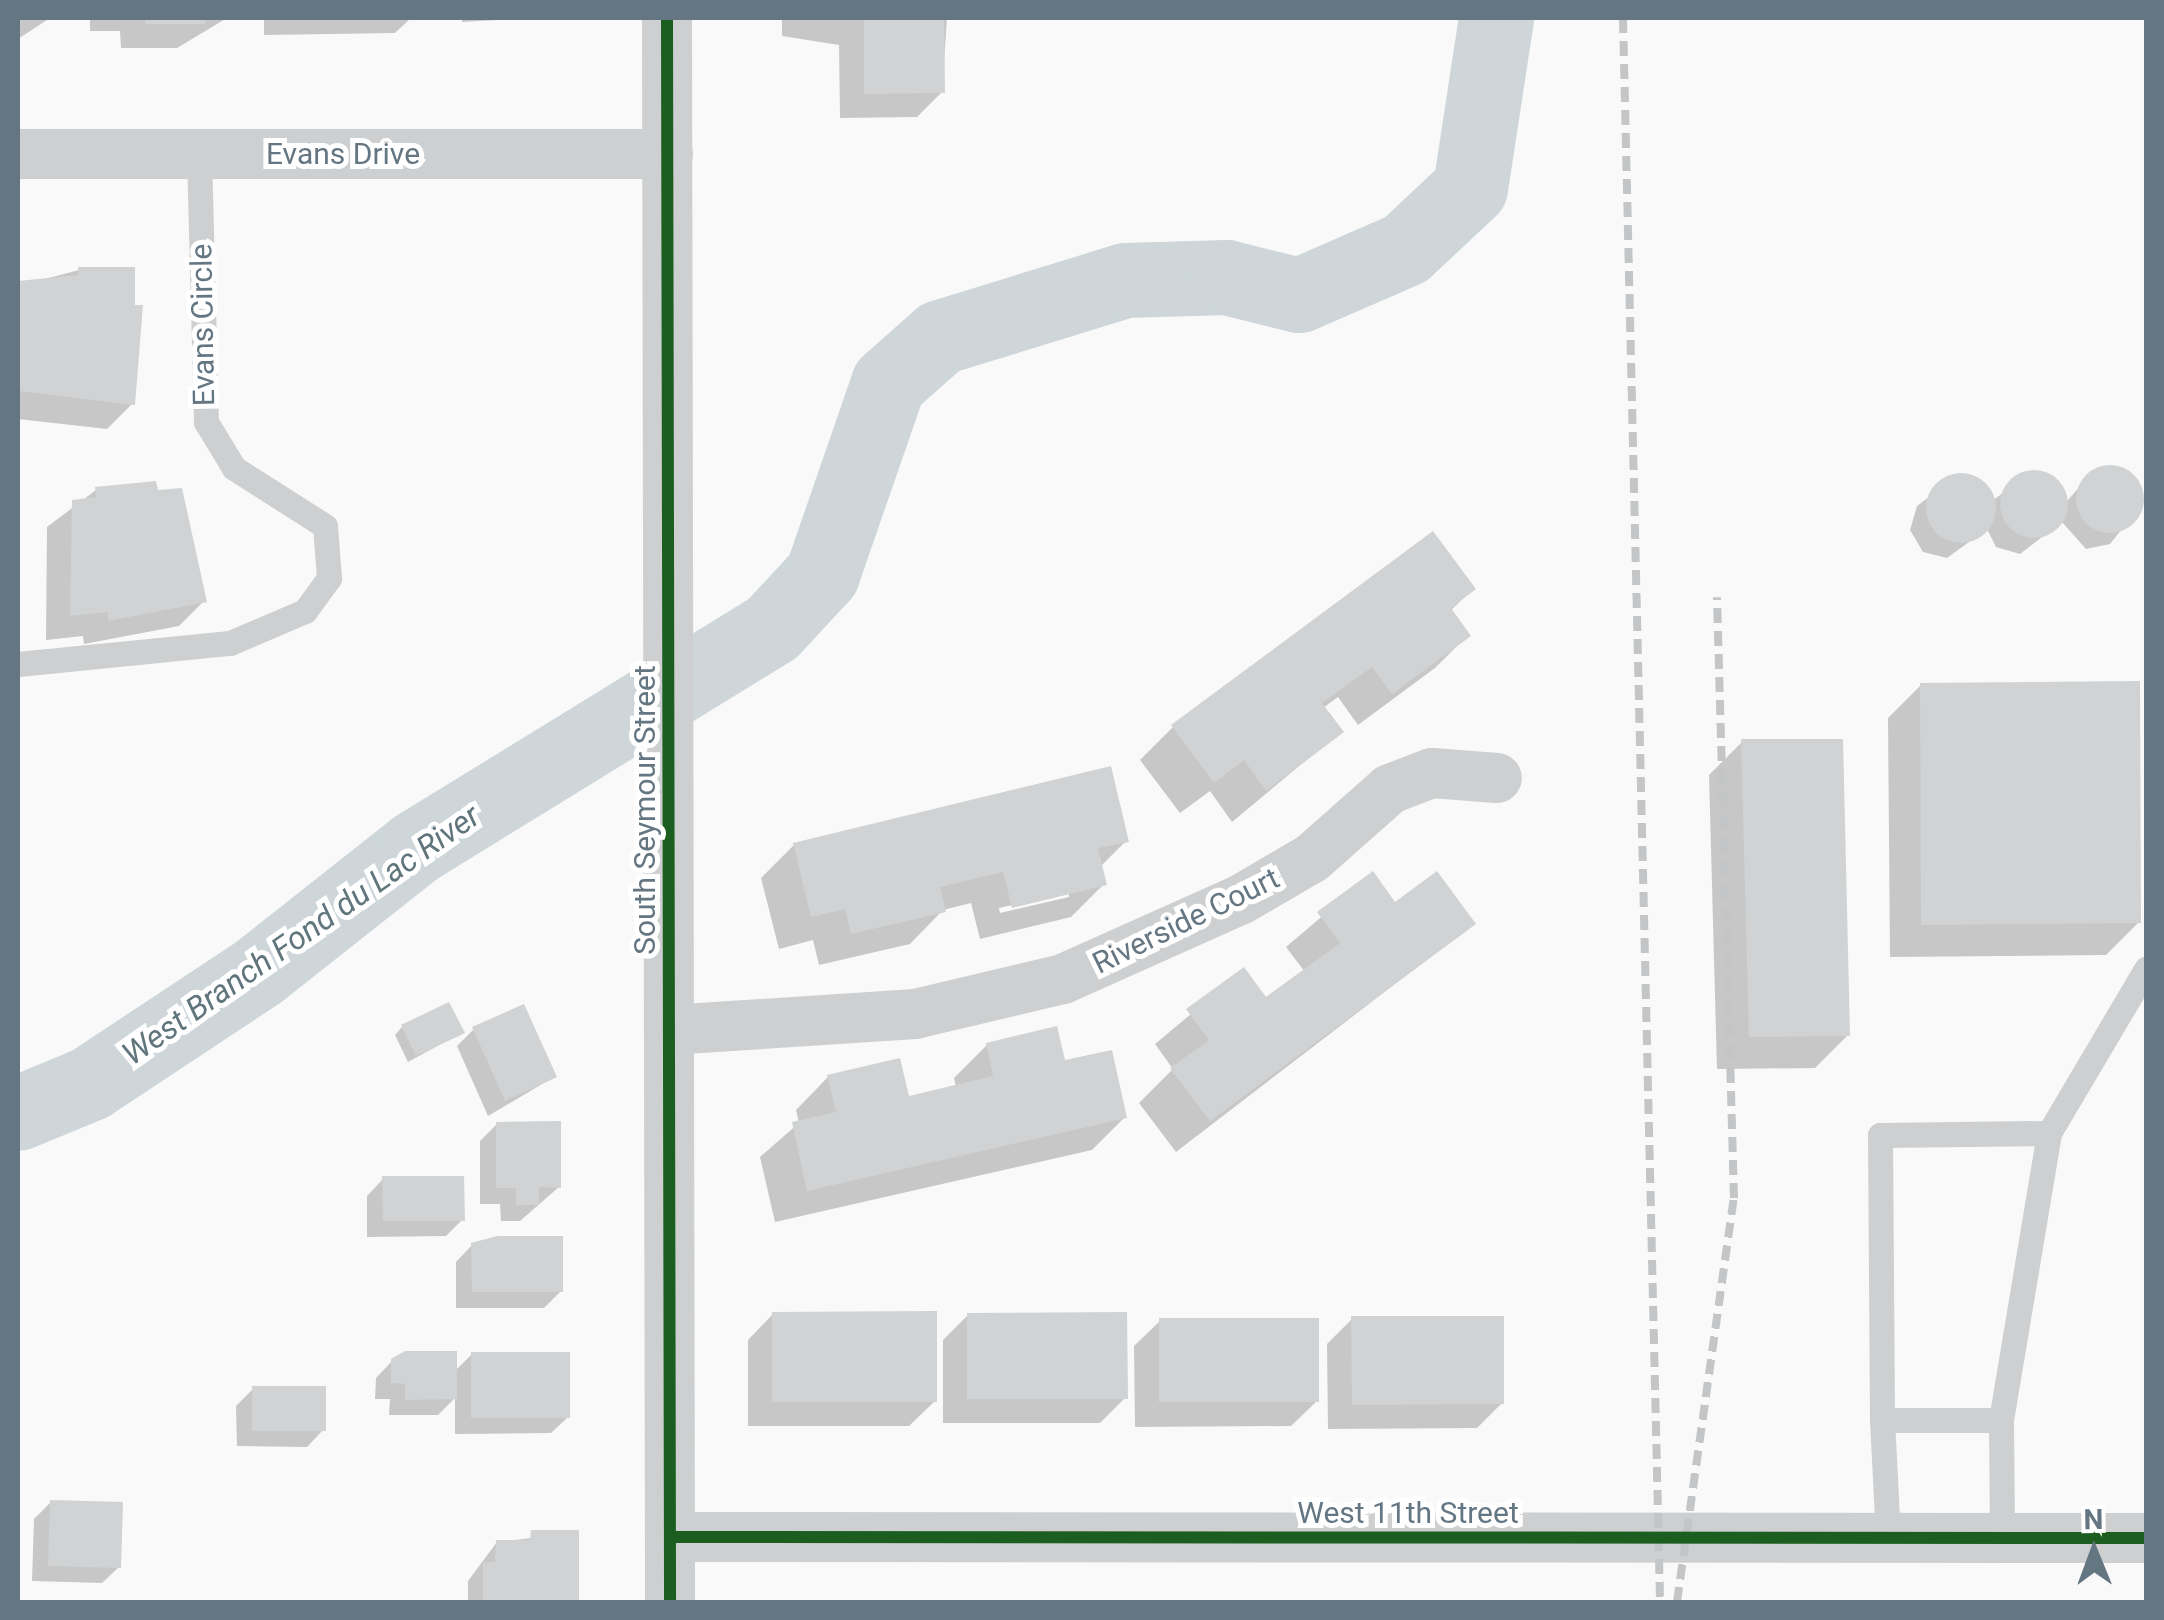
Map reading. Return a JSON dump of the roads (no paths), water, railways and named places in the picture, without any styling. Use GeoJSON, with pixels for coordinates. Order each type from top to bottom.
{"type":"FeatureCollection","features":[{"type":"Feature","properties":{"kind":"street","name":"South Seymour Street"},"geometry":{"type":"LineString","coordinates":[[668,18],[670,1602]]}},
{"type":"Feature","properties":{"kind":"street","name":"Evans Drive"},"geometry":{"type":"LineString","coordinates":[[18,154],[668,154]]}},
{"type":"Feature","properties":{"kind":"street","name":"Riverside Court"},"geometry":{"type":"LineString","coordinates":[[669,1030],[915,1014],[1063,979],[1240,900],[1312,858],[1390,789],[1432,773],[1497,778]]}},
{"type":"Feature","properties":{"kind":"street","name":"West 11th Street"},"geometry":{"type":"LineString","coordinates":[[670,1537],[2146,1538]]}},
{"type":"Feature","properties":{"kind":"lane","name":"Evans Circle"},"geometry":{"type":"LineString","coordinates":[[18,664],[230,644],[304,611],[329,578],[325,526],[234,468],[206,422],[200,154]]}},
{"type":"Feature","properties":{"kind":"lane"},"geometry":{"type":"LineString","coordinates":[[2002,1538],[2001,1420],[2050,1133],[2146,969]]}},
{"type":"Feature","properties":{"kind":"lane"},"geometry":{"type":"LineString","coordinates":[[1888,1538],[1882,1420],[1880,1135],[2050,1133]]}},
{"type":"Feature","properties":{"kind":"lane"},"geometry":{"type":"LineString","coordinates":[[1882,1420],[2001,1420]]}},
{"type":"Feature","properties":{"kind":"waterway","name":"West Branch Fond du Lac River"},"geometry":{"type":"LineString","coordinates":[[18,1113],[90,1083],[259,971],[416,847],[772,628],[822,574],[888,383],[940,337],[1125,280],[1226,277],[1299,295],[1405,249],[1470,188],[1496,18]]}},
{"type":"Feature","properties":{"kind":"railway"},"geometry":{"type":"LineString","coordinates":[[1623,18],[1660,1602]]}},
{"type":"Feature","properties":{"kind":"railway"},"geometry":{"type":"LineString","coordinates":[[1677,1602],[1734,1198],[1717,597]]}}]}
